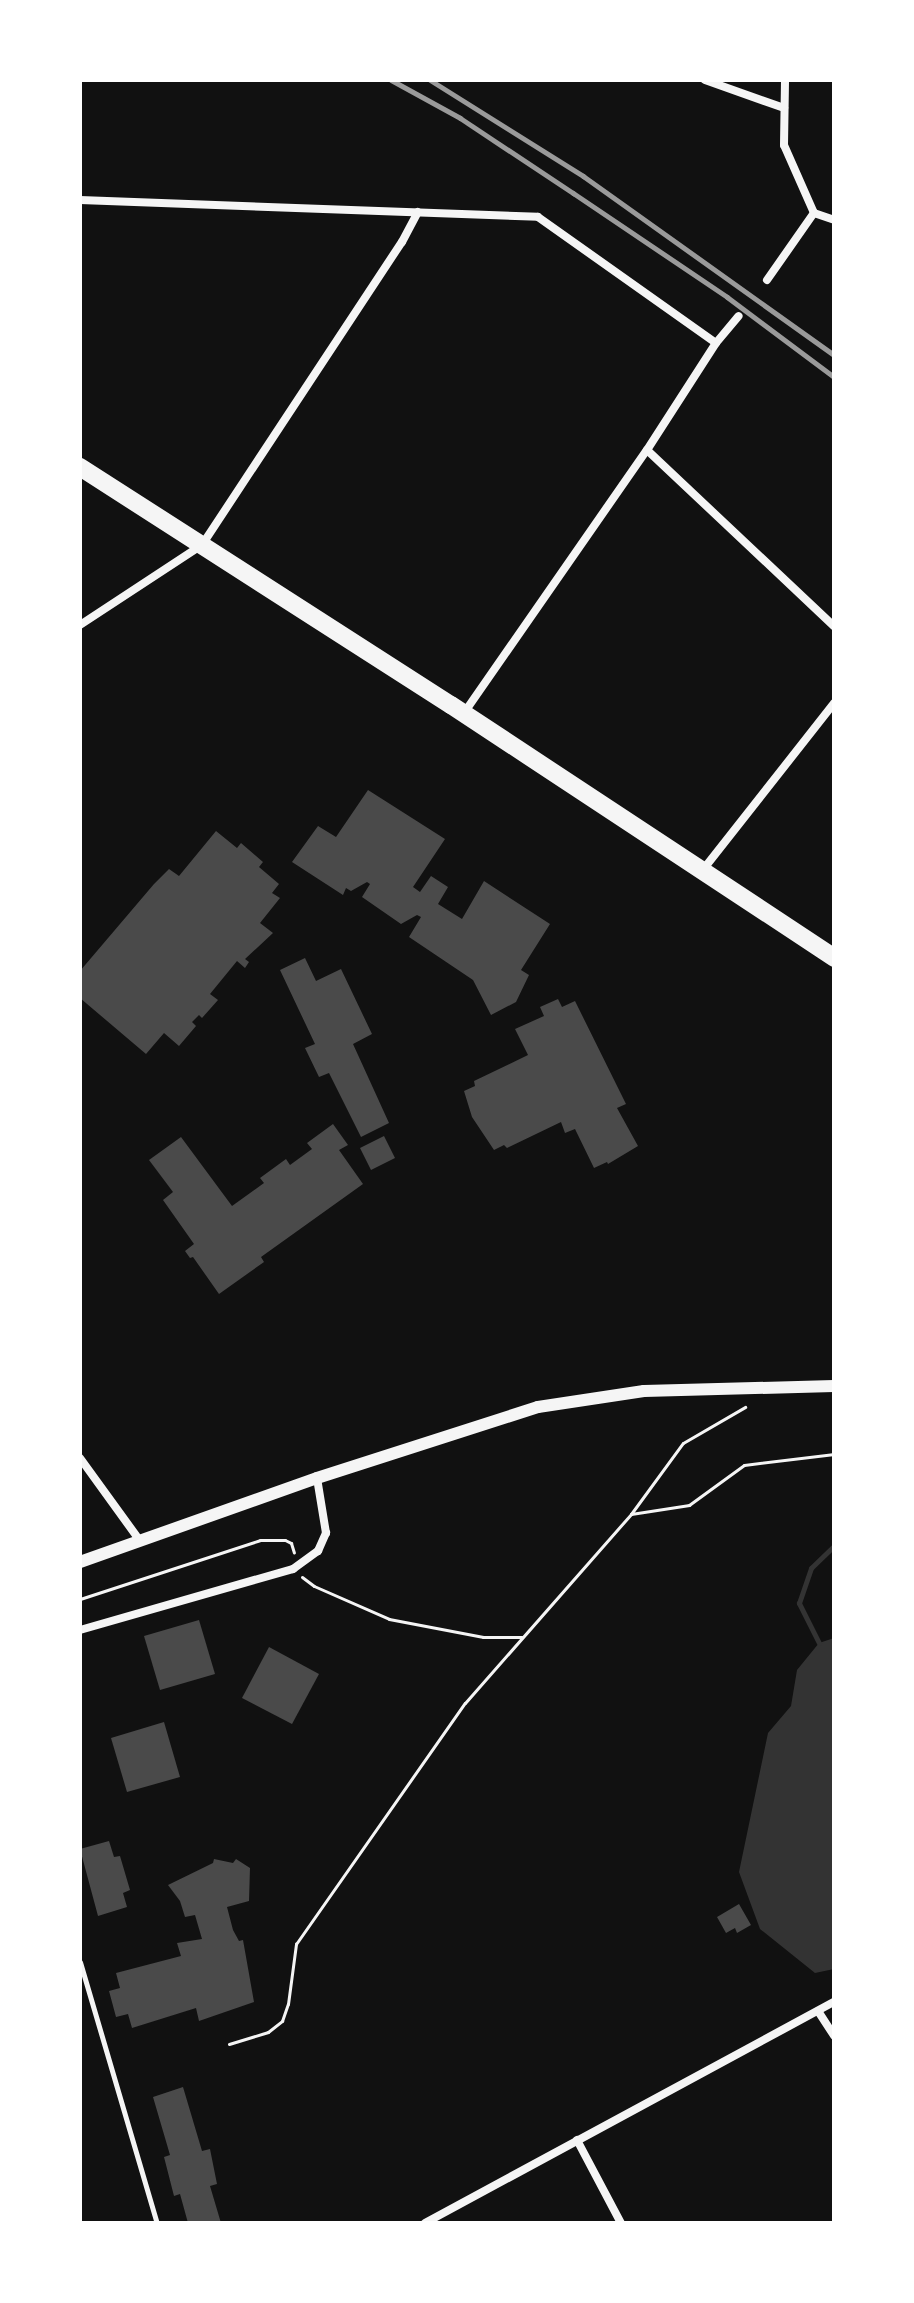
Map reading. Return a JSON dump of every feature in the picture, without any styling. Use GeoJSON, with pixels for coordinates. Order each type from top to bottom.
{"type":"FeatureCollection","features":[{"type":"Feature","properties":{"kind":"highway"},"geometry":{"type":"LineString","coordinates":[[80,467],[464,714],[834,958]]}},
{"type":"Feature","properties":{"kind":"street"},"geometry":{"type":"LineString","coordinates":[[705,80],[784,108]]}},
{"type":"Feature","properties":{"kind":"street"},"geometry":{"type":"LineString","coordinates":[[785,80],[784,145],[814,213],[834,220]]}},
{"type":"Feature","properties":{"kind":"street"},"geometry":{"type":"LineString","coordinates":[[80,200],[538,217],[716,343]]}},
{"type":"Feature","properties":{"kind":"street"},"geometry":{"type":"LineString","coordinates":[[80,625],[202,545],[402,242],[418,212]]}},
{"type":"Feature","properties":{"kind":"street"},"geometry":{"type":"LineString","coordinates":[[767,280],[814,213]]}},
{"type":"Feature","properties":{"kind":"street"},"geometry":{"type":"LineString","coordinates":[[464,714],[647,450],[716,343],[739,316]]}},
{"type":"Feature","properties":{"kind":"street"},"geometry":{"type":"LineString","coordinates":[[647,450],[834,626]]}},
{"type":"Feature","properties":{"kind":"street"},"geometry":{"type":"LineString","coordinates":[[701,872],[834,703]]}},
{"type":"Feature","properties":{"kind":"street"},"geometry":{"type":"LineString","coordinates":[[80,1562],[317,1478],[514,1413],[570,1400],[644,1391],[834,1386]]}},
{"type":"Feature","properties":{"kind":"street"},"geometry":{"type":"LineString","coordinates":[[80,1458],[140,1541]]}},
{"type":"Feature","properties":{"kind":"street"},"geometry":{"type":"LineString","coordinates":[[80,1630],[293,1569],[318,1551],[325,1538],[324,1505],[317,1478]]}},
{"type":"Feature","properties":{"kind":"street"},"geometry":{"type":"LineString","coordinates":[[425,2223],[834,2002]]}},
{"type":"Feature","properties":{"kind":"street"},"geometry":{"type":"LineString","coordinates":[[818,2011],[834,2036]]}},
{"type":"Feature","properties":{"kind":"street"},"geometry":{"type":"LineString","coordinates":[[577,2140],[621,2223]]}},
{"type":"Feature","properties":{"kind":"lane"},"geometry":{"type":"LineString","coordinates":[[80,1962],[157,2223]]}},
{"type":"Feature","properties":{"kind":"path"},"geometry":{"type":"LineString","coordinates":[[229,2044],[268,2032],[282,2021],[288,2004],[296,1944],[465,1703],[631,1514],[683,1443],[745,1407]]}},
{"type":"Feature","properties":{"kind":"path"},"geometry":{"type":"LineString","coordinates":[[631,1514],[689,1505],[744,1465],[834,1454]]}},
{"type":"Feature","properties":{"kind":"path"},"geometry":{"type":"LineString","coordinates":[[80,1599],[260,1540],[291,1543],[293,1569],[314,1586],[389,1619],[483,1637],[523,1637]]}},
{"type":"Feature","properties":{"kind":"shaded area"},"geometry":{"type":"Polygon","coordinates":[[[834,1638],[834,1969],[815,1973],[760,1929],[739,1872],[768,1733],[791,1706],[797,1670],[819,1643],[834,1638]]]}},
{"type":"Feature","properties":{"kind":"building"},"geometry":{"type":"Polygon","coordinates":[[[368,790],[445,839],[413,887],[420,892],[431,876],[448,887],[438,904],[462,919],[484,881],[550,924],[521,970],[529,975],[516,1002],[491,1015],[473,980],[409,937],[421,917],[417,915],[401,924],[362,897],[370,884],[367,882],[351,891],[346,888],[343,895],[292,862],[318,826],[336,837],[368,790]]]}},
{"type":"Feature","properties":{"kind":"building"},"geometry":{"type":"Polygon","coordinates":[[[216,831],[237,848],[241,843],[263,862],[259,867],[279,884],[272,893],[280,898],[260,923],[273,933],[245,959],[249,962],[245,968],[237,961],[210,994],[218,1000],[202,1018],[199,1015],[192,1022],[196,1026],[179,1046],[164,1033],[146,1054],[80,998],[80,971],[154,884],[169,869],[179,876],[216,831]]]}},
{"type":"Feature","properties":{"kind":"building"},"geometry":{"type":"Polygon","coordinates":[[[305,958],[316,981],[341,969],[372,1034],[353,1044],[389,1123],[361,1137],[329,1073],[319,1077],[305,1048],[315,1044],[280,970],[305,958]]]}},
{"type":"Feature","properties":{"kind":"building"},"geometry":{"type":"Polygon","coordinates":[[[558,999],[562,1007],[575,1001],[626,1104],[617,1108],[638,1146],[608,1164],[594,1168],[575,1129],[565,1133],[561,1122],[507,1148],[504,1145],[494,1150],[472,1117],[464,1091],[475,1086],[474,1081],[528,1055],[515,1029],[544,1016],[540,1007],[558,999]]]}},
{"type":"Feature","properties":{"kind":"building"},"geometry":{"type":"Polygon","coordinates":[[[333,1124],[348,1145],[339,1150],[363,1184],[261,1257],[264,1262],[219,1294],[193,1257],[190,1258],[185,1251],[194,1244],[163,1200],[173,1192],[149,1160],[181,1137],[232,1206],[264,1183],[260,1178],[286,1159],[290,1165],[312,1149],[307,1143],[333,1124]]]}},
{"type":"Feature","properties":{"kind":"building"},"geometry":{"type":"Polygon","coordinates":[[[384,1136],[395,1158],[371,1170],[360,1148],[384,1136]]]}},
{"type":"Feature","properties":{"kind":"building"},"geometry":{"type":"Polygon","coordinates":[[[199,1620],[215,1674],[160,1690],[144,1636],[199,1620]]]}},
{"type":"Feature","properties":{"kind":"building"},"geometry":{"type":"Polygon","coordinates":[[[269,1647],[319,1674],[292,1724],[242,1698],[269,1647]]]}},
{"type":"Feature","properties":{"kind":"building"},"geometry":{"type":"Polygon","coordinates":[[[164,1722],[180,1777],[127,1792],[111,1738],[164,1722]]]}},
{"type":"Feature","properties":{"kind":"building"},"geometry":{"type":"Polygon","coordinates":[[[109,1841],[114,1857],[120,1856],[130,1890],[123,1893],[127,1907],[98,1916],[80,1849],[109,1841]]]}},
{"type":"Feature","properties":{"kind":"building"},"geometry":{"type":"Polygon","coordinates":[[[214,1859],[233,1863],[236,1859],[250,1868],[249,1901],[227,1907],[233,1930],[239,1941],[243,1940],[254,2002],[199,2021],[196,2008],[132,2028],[128,2014],[116,2017],[109,1991],[120,1988],[116,1973],[181,1956],[177,1943],[202,1939],[195,1915],[185,1917],[180,1901],[168,1885],[213,1863],[214,1859]]]}},
{"type":"Feature","properties":{"kind":"building"},"geometry":{"type":"Polygon","coordinates":[[[739,1904],[751,1925],[737,1933],[735,1928],[726,1933],[717,1917],[739,1904]]]}},
{"type":"Feature","properties":{"kind":"building"},"geometry":{"type":"Polygon","coordinates":[[[183,2087],[202,2151],[210,2149],[217,2184],[210,2186],[221,2223],[188,2223],[180,2194],[174,2196],[164,2157],[170,2155],[153,2097],[183,2087]]]}},
{"type":"Feature","properties":{"kind":"waterway"},"geometry":{"type":"LineString","coordinates":[[819,1643],[799,1603],[811,1568],[834,1546]]}},
{"type":"Feature","properties":{"kind":"railway"},"geometry":{"type":"LineString","coordinates":[[391,80],[460,118],[573,193],[727,297],[834,377]]}},
{"type":"Feature","properties":{"kind":"railway"},"geometry":{"type":"LineString","coordinates":[[430,80],[583,176],[834,355]]}}]}
